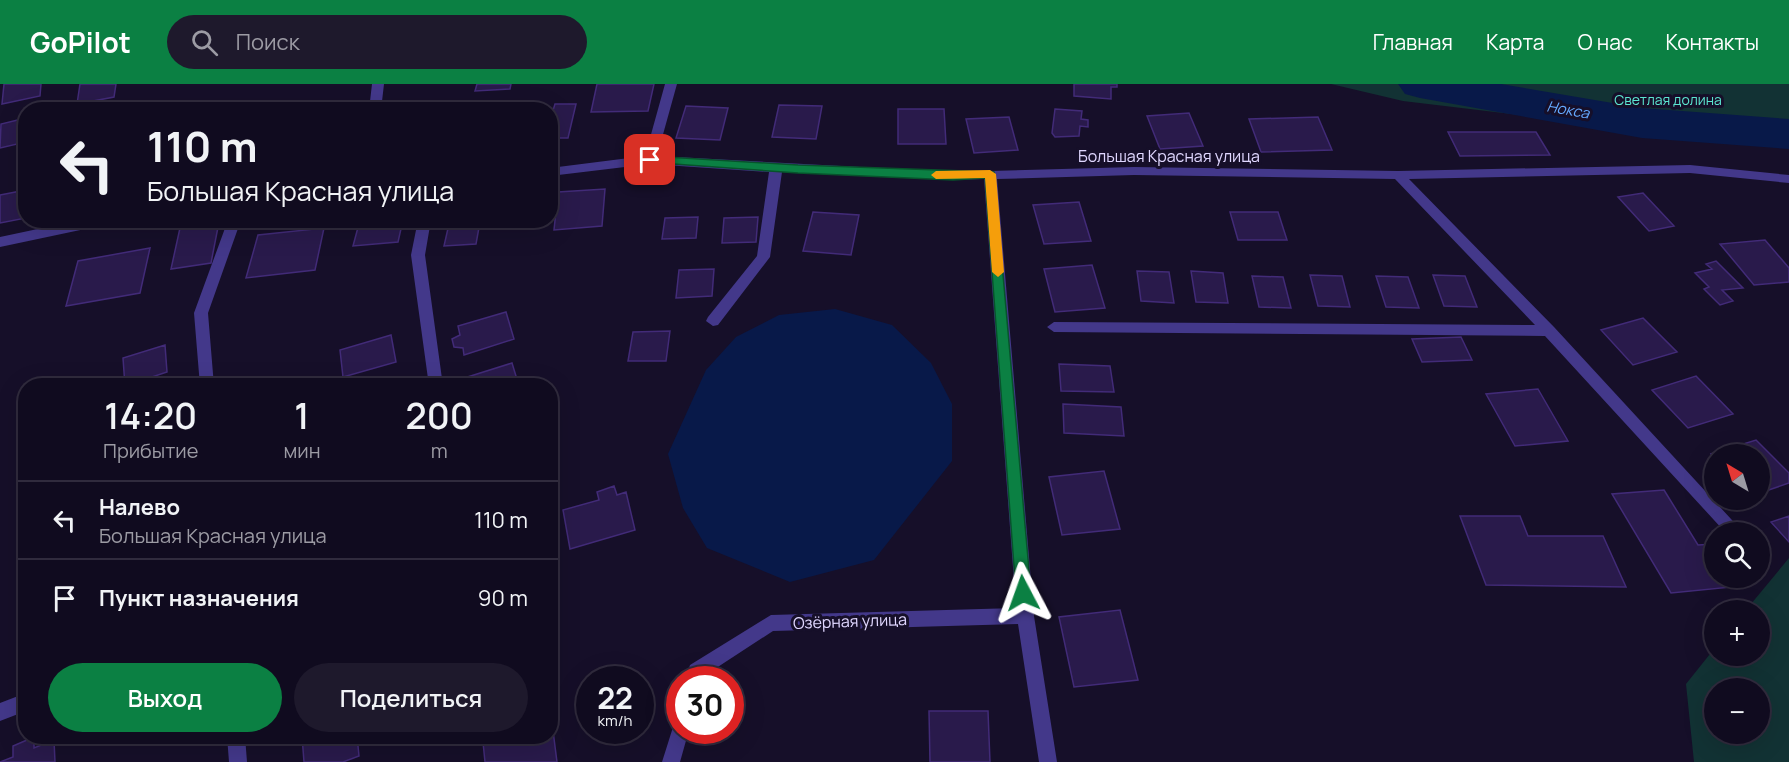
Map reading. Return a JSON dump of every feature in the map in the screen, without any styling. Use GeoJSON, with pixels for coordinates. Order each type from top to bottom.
{"type":"FeatureCollection","features":[{"type":"Feature","properties":{"kind":"street"},"geometry":{"type":"LineString","coordinates":[[376,102],[378,84]]}},
{"type":"Feature","properties":{"kind":"street"},"geometry":{"type":"LineString","coordinates":[[650,160],[671,84]]}},
{"type":"Feature","properties":{"kind":"street","name":"Большая Красная улица"},"geometry":{"type":"LineString","coordinates":[[558,171],[650,160],[953,176],[1134,171],[1398,175],[1690,169],[1789,179]]}},
{"type":"Feature","properties":{"kind":"street"},"geometry":{"type":"LineString","coordinates":[[713,321],[763,257],[776,168]]}},
{"type":"Feature","properties":{"kind":"street"},"geometry":{"type":"LineString","coordinates":[[990,174],[1025,616],[1048,762]]}},
{"type":"Feature","properties":{"kind":"street"},"geometry":{"type":"LineString","coordinates":[[1398,175],[1549,331],[1726,522]]}},
{"type":"Feature","properties":{"kind":"street"},"geometry":{"type":"LineString","coordinates":[[0,242],[66,228]]}},
{"type":"Feature","properties":{"kind":"street"},"geometry":{"type":"LineString","coordinates":[[206,378],[201,313],[232,228]]}},
{"type":"Feature","properties":{"kind":"street"},"geometry":{"type":"LineString","coordinates":[[423,228],[418,255],[435,378]]}},
{"type":"Feature","properties":{"kind":"street"},"geometry":{"type":"LineString","coordinates":[[1054,327],[1549,331]]}},
{"type":"Feature","properties":{"kind":"street","name":"Озёрная улица"},"geometry":{"type":"LineString","coordinates":[[705,666],[771,623],[1025,616]]}},
{"type":"Feature","properties":{"kind":"street"},"geometry":{"type":"LineString","coordinates":[[0,712],[18,705]]}},
{"type":"Feature","properties":{"kind":"street"},"geometry":{"type":"LineString","coordinates":[[237,744],[238,762]]}},
{"type":"Feature","properties":{"kind":"street"},"geometry":{"type":"LineString","coordinates":[[671,762],[676,744]]}},
{"type":"Feature","properties":{"kind":"green space","name":"Светлая долина"},"geometry":{"type":"Polygon","coordinates":[[[1331,84],[1789,84],[1789,147],[1403,101],[1331,84]]]}},
{"type":"Feature","properties":{"kind":"green space"},"geometry":{"type":"Polygon","coordinates":[[[1789,558],[1789,762],[1694,762],[1686,684],[1704,662],[1704,666],[1770,666],[1770,600],[1754,600],[1764,588],[1770,588],[1770,581],[1789,558]]]}},
{"type":"Feature","properties":{"kind":"water"},"geometry":{"type":"Polygon","coordinates":[[[835,309],[892,325],[931,363],[952,404],[952,461],[874,560],[790,582],[707,548],[683,508],[668,454],[706,370],[736,337],[779,315],[835,309]]]}},
{"type":"Feature","properties":{"kind":"building"},"geometry":{"type":"Polygon","coordinates":[[[4,84],[41,84],[40,96],[2,104],[4,84]]]}},
{"type":"Feature","properties":{"kind":"building"},"geometry":{"type":"Polygon","coordinates":[[[80,84],[116,84],[114,97],[77,102],[80,84]]]}},
{"type":"Feature","properties":{"kind":"building"},"geometry":{"type":"Polygon","coordinates":[[[477,84],[511,84],[510,89],[475,91],[477,84]]]}},
{"type":"Feature","properties":{"kind":"building"},"geometry":{"type":"Polygon","coordinates":[[[597,84],[654,84],[648,111],[591,112],[597,84]]]}},
{"type":"Feature","properties":{"kind":"building"},"geometry":{"type":"Polygon","coordinates":[[[1074,84],[1117,84],[1117,87],[1111,87],[1111,99],[1074,96],[1074,84]]]}},
{"type":"Feature","properties":{"kind":"building"},"geometry":{"type":"Polygon","coordinates":[[[558,104],[576,104],[568,138],[558,138],[558,104]]]}},
{"type":"Feature","properties":{"kind":"building"},"geometry":{"type":"Polygon","coordinates":[[[779,105],[822,106],[816,139],[772,137],[779,105]]]}},
{"type":"Feature","properties":{"kind":"building"},"geometry":{"type":"Polygon","coordinates":[[[686,106],[728,108],[720,140],[676,138],[686,106]]]}},
{"type":"Feature","properties":{"kind":"building"},"geometry":{"type":"Polygon","coordinates":[[[898,109],[944,109],[946,144],[898,144],[898,109]]]}},
{"type":"Feature","properties":{"kind":"building"},"geometry":{"type":"Polygon","coordinates":[[[1055,109],[1082,111],[1081,119],[1088,120],[1088,127],[1080,126],[1079,136],[1055,137],[1052,133],[1055,109]]]}},
{"type":"Feature","properties":{"kind":"building"},"geometry":{"type":"Polygon","coordinates":[[[1189,113],[1203,146],[1160,149],[1147,116],[1189,113]]]}},
{"type":"Feature","properties":{"kind":"building"},"geometry":{"type":"Polygon","coordinates":[[[1009,117],[1018,150],[974,153],[966,119],[1009,117]]]}},
{"type":"Feature","properties":{"kind":"building"},"geometry":{"type":"Polygon","coordinates":[[[1318,117],[1332,150],[1261,152],[1249,119],[1318,117]]]}},
{"type":"Feature","properties":{"kind":"building"},"geometry":{"type":"Polygon","coordinates":[[[18,120],[18,144],[0,148],[1,124],[18,120]]]}},
{"type":"Feature","properties":{"kind":"building"},"geometry":{"type":"Polygon","coordinates":[[[1448,132],[1536,132],[1550,155],[1460,156],[1448,132]]]}},
{"type":"Feature","properties":{"kind":"building"},"geometry":{"type":"Polygon","coordinates":[[[605,189],[602,226],[554,230],[558,228],[558,192],[605,189]]]}},
{"type":"Feature","properties":{"kind":"building"},"geometry":{"type":"Polygon","coordinates":[[[18,192],[18,220],[0,223],[0,195],[18,192]]]}},
{"type":"Feature","properties":{"kind":"building"},"geometry":{"type":"Polygon","coordinates":[[[1643,193],[1674,226],[1649,231],[1618,197],[1643,193]]]}},
{"type":"Feature","properties":{"kind":"building"},"geometry":{"type":"Polygon","coordinates":[[[1079,202],[1091,241],[1044,244],[1033,205],[1079,202]]]}},
{"type":"Feature","properties":{"kind":"building"},"geometry":{"type":"Polygon","coordinates":[[[813,212],[859,215],[851,255],[803,251],[813,212]]]}},
{"type":"Feature","properties":{"kind":"building"},"geometry":{"type":"Polygon","coordinates":[[[1230,212],[1278,212],[1287,240],[1238,240],[1230,212]]]}},
{"type":"Feature","properties":{"kind":"building"},"geometry":{"type":"Polygon","coordinates":[[[698,217],[696,238],[662,239],[665,218],[698,217]]]}},
{"type":"Feature","properties":{"kind":"building"},"geometry":{"type":"Polygon","coordinates":[[[758,217],[756,242],[722,243],[724,218],[758,217]]]}},
{"type":"Feature","properties":{"kind":"building"},"geometry":{"type":"Polygon","coordinates":[[[180,228],[218,228],[211,263],[171,269],[180,228]]]}},
{"type":"Feature","properties":{"kind":"building"},"geometry":{"type":"Polygon","coordinates":[[[324,228],[315,270],[246,278],[258,235],[324,228]]]}},
{"type":"Feature","properties":{"kind":"building"},"geometry":{"type":"Polygon","coordinates":[[[358,228],[401,228],[398,242],[353,246],[358,228]]]}},
{"type":"Feature","properties":{"kind":"building"},"geometry":{"type":"Polygon","coordinates":[[[448,228],[479,228],[476,244],[444,246],[448,228]]]}},
{"type":"Feature","properties":{"kind":"building"},"geometry":{"type":"Polygon","coordinates":[[[1765,240],[1789,268],[1789,282],[1754,285],[1720,244],[1765,240]]]}},
{"type":"Feature","properties":{"kind":"building"},"geometry":{"type":"Polygon","coordinates":[[[150,248],[140,293],[66,306],[78,261],[150,248]]]}},
{"type":"Feature","properties":{"kind":"building"},"geometry":{"type":"Polygon","coordinates":[[[1716,261],[1743,288],[1722,290],[1733,301],[1720,305],[1704,289],[1709,287],[1695,273],[1712,269],[1706,264],[1716,261]]]}},
{"type":"Feature","properties":{"kind":"building"},"geometry":{"type":"Polygon","coordinates":[[[1092,265],[1105,308],[1055,312],[1044,269],[1092,265]]]}},
{"type":"Feature","properties":{"kind":"building"},"geometry":{"type":"Polygon","coordinates":[[[714,269],[712,296],[676,298],[679,270],[714,269]]]}},
{"type":"Feature","properties":{"kind":"building"},"geometry":{"type":"Polygon","coordinates":[[[1137,271],[1169,272],[1174,303],[1141,301],[1137,271]]]}},
{"type":"Feature","properties":{"kind":"building"},"geometry":{"type":"Polygon","coordinates":[[[1191,271],[1223,273],[1228,303],[1196,302],[1191,271]]]}},
{"type":"Feature","properties":{"kind":"building"},"geometry":{"type":"Polygon","coordinates":[[[1310,275],[1342,276],[1350,307],[1318,306],[1310,275]]]}},
{"type":"Feature","properties":{"kind":"building"},"geometry":{"type":"Polygon","coordinates":[[[1433,275],[1465,276],[1477,307],[1444,306],[1433,275]]]}},
{"type":"Feature","properties":{"kind":"building"},"geometry":{"type":"Polygon","coordinates":[[[1252,276],[1283,277],[1291,308],[1259,307],[1252,276]]]}},
{"type":"Feature","properties":{"kind":"building"},"geometry":{"type":"Polygon","coordinates":[[[1376,276],[1408,277],[1419,308],[1386,307],[1376,276]]]}},
{"type":"Feature","properties":{"kind":"building"},"geometry":{"type":"Polygon","coordinates":[[[506,312],[514,339],[464,355],[463,348],[454,347],[452,339],[460,335],[458,326],[506,312]]]}},
{"type":"Feature","properties":{"kind":"building"},"geometry":{"type":"Polygon","coordinates":[[[1643,318],[1677,352],[1633,365],[1601,330],[1643,318]]]}},
{"type":"Feature","properties":{"kind":"building"},"geometry":{"type":"Polygon","coordinates":[[[670,331],[666,361],[628,361],[633,332],[670,331]]]}},
{"type":"Feature","properties":{"kind":"building"},"geometry":{"type":"Polygon","coordinates":[[[391,335],[396,362],[343,377],[340,350],[391,335]]]}},
{"type":"Feature","properties":{"kind":"building"},"geometry":{"type":"Polygon","coordinates":[[[1461,337],[1472,360],[1422,362],[1412,339],[1461,337]]]}},
{"type":"Feature","properties":{"kind":"building"},"geometry":{"type":"Polygon","coordinates":[[[165,345],[167,372],[149,378],[124,378],[123,358],[165,345]]]}},
{"type":"Feature","properties":{"kind":"building"},"geometry":{"type":"Polygon","coordinates":[[[512,363],[517,378],[464,378],[512,363]]]}},
{"type":"Feature","properties":{"kind":"building"},"geometry":{"type":"Polygon","coordinates":[[[1059,364],[1110,366],[1114,392],[1061,391],[1059,364]]]}},
{"type":"Feature","properties":{"kind":"building"},"geometry":{"type":"Polygon","coordinates":[[[1696,376],[1733,414],[1688,428],[1652,390],[1696,376]]]}},
{"type":"Feature","properties":{"kind":"building"},"geometry":{"type":"Polygon","coordinates":[[[1538,389],[1568,441],[1515,446],[1486,394],[1538,389]]]}},
{"type":"Feature","properties":{"kind":"building"},"geometry":{"type":"Polygon","coordinates":[[[1063,404],[1121,407],[1124,436],[1064,433],[1063,404]]]}},
{"type":"Feature","properties":{"kind":"building"},"geometry":{"type":"Polygon","coordinates":[[[1756,440],[1760,444],[1743,444],[1756,440]]]}},
{"type":"Feature","properties":{"kind":"building"},"geometry":{"type":"Polygon","coordinates":[[[1770,454],[1789,473],[1789,483],[1770,490],[1770,454]]]}},
{"type":"Feature","properties":{"kind":"building"},"geometry":{"type":"Polygon","coordinates":[[[1104,471],[1120,529],[1062,535],[1049,477],[1104,471]]]}},
{"type":"Feature","properties":{"kind":"building"},"geometry":{"type":"Polygon","coordinates":[[[614,486],[617,495],[626,492],[635,530],[570,549],[563,510],[599,500],[597,492],[614,486]]]}},
{"type":"Feature","properties":{"kind":"building"},"geometry":{"type":"Polygon","coordinates":[[[1664,490],[1698,545],[1704,545],[1704,588],[1722,588],[1671,593],[1612,494],[1664,490]]]}},
{"type":"Feature","properties":{"kind":"building"},"geometry":{"type":"Polygon","coordinates":[[[1460,516],[1520,516],[1528,536],[1603,536],[1626,587],[1486,585],[1460,516]]]}},
{"type":"Feature","properties":{"kind":"building"},"geometry":{"type":"Polygon","coordinates":[[[1789,516],[1789,542],[1771,522],[1789,516]]]}},
{"type":"Feature","properties":{"kind":"building"},"geometry":{"type":"Polygon","coordinates":[[[1120,610],[1138,680],[1074,687],[1059,617],[1120,610]]]}},
{"type":"Feature","properties":{"kind":"building"},"geometry":{"type":"Polygon","coordinates":[[[929,711],[988,711],[990,762],[930,762],[929,711]]]}},
{"type":"Feature","properties":{"kind":"building"},"geometry":{"type":"Polygon","coordinates":[[[34,744],[34,748],[44,744],[54,744],[55,762],[0,762],[13,757],[13,746],[34,744]]]}},
{"type":"Feature","properties":{"kind":"building"},"geometry":{"type":"Polygon","coordinates":[[[303,744],[358,744],[359,756],[343,762],[304,762],[303,744]]]}},
{"type":"Feature","properties":{"kind":"building"},"geometry":{"type":"Polygon","coordinates":[[[483,744],[555,744],[557,762],[485,762],[483,744]]]}},
{"type":"Feature","properties":{"kind":"waterway","name":"Нокса"},"geometry":{"type":"LineString","coordinates":[[1420,84],[1642,123],[1789,134]]}},
{"type":"Feature","properties":{"kind":"slow traffic"},"geometry":{"type":"LineString","coordinates":[[936,175],[990,174],[998,272]]}},
{"type":"Feature","properties":{"kind":"route"},"geometry":{"type":"LineString","coordinates":[[650,160],[953,176],[990,174],[1023,593]]}}]}
